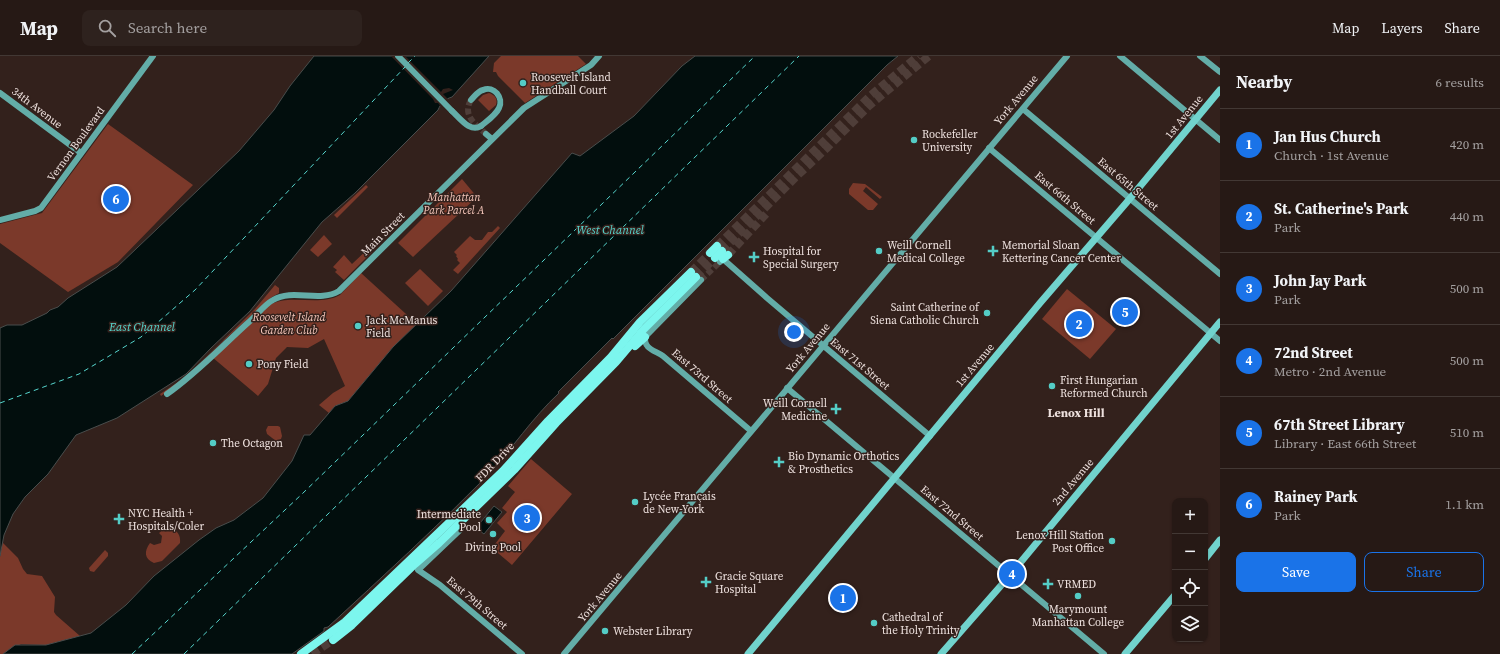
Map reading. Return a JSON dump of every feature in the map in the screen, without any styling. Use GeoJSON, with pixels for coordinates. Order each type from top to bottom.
{"type":"FeatureCollection","features":[{"type":"Feature","properties":{"kind":"highway","name":"FDR Drive"},"geometry":{"type":"LineString","coordinates":[[333,640],[352,625],[514,470],[644,329],[696,276]]}},
{"type":"Feature","properties":{"kind":"highway","name":"FDR Drive"},"geometry":{"type":"LineString","coordinates":[[301,654],[344,622],[503,471],[548,421],[611,357],[640,322],[696,276]]}},
{"type":"Feature","properties":{"kind":"highway"},"geometry":{"type":"LineString","coordinates":[[624,352],[634,347],[645,336]]}},
{"type":"Feature","properties":{"kind":"highway"},"geometry":{"type":"LineString","coordinates":[[461,529],[506,484],[514,470]]}},
{"type":"Feature","properties":{"kind":"main road","name":"1st Avenue"},"geometry":{"type":"LineString","coordinates":[[748,654],[1040,303],[1130,199],[1220,90]]}},
{"type":"Feature","properties":{"kind":"main road","name":"2nd Avenue"},"geometry":{"type":"LineString","coordinates":[[941,654],[1010,575],[1220,322]]}},
{"type":"Feature","properties":{"kind":"main road"},"geometry":{"type":"LineString","coordinates":[[1208,555],[1220,540]]}},
{"type":"Feature","properties":{"kind":"main road"},"geometry":{"type":"LineString","coordinates":[[1125,654],[1172,599]]}},
{"type":"Feature","properties":{"kind":"street","name":"Vernon Boulevard"},"geometry":{"type":"LineString","coordinates":[[0,220],[40,209],[152,56]]}},
{"type":"Feature","properties":{"kind":"street"},"geometry":{"type":"LineString","coordinates":[[398,56],[449,108],[472,128],[481,126],[496,112],[500,104],[499,95],[489,89],[479,92],[471,100]]}},
{"type":"Feature","properties":{"kind":"street","name":"Main Street"},"geometry":{"type":"LineString","coordinates":[[168,394],[189,378],[225,343],[274,300],[289,296],[327,296],[339,291],[527,105],[591,65],[599,56]]}},
{"type":"Feature","properties":{"kind":"street","name":"York Avenue"},"geometry":{"type":"LineString","coordinates":[[564,654],[1067,56]]}},
{"type":"Feature","properties":{"kind":"street"},"geometry":{"type":"LineString","coordinates":[[1120,56],[1220,140]]}},
{"type":"Feature","properties":{"kind":"street"},"geometry":{"type":"LineString","coordinates":[[1200,56],[1220,72]]}},
{"type":"Feature","properties":{"kind":"street","name":"34th Avenue"},"geometry":{"type":"LineString","coordinates":[[0,93],[81,153]]}},
{"type":"Feature","properties":{"kind":"street","name":"East 65th Street"},"geometry":{"type":"LineString","coordinates":[[1023,108],[1220,274]]}},
{"type":"Feature","properties":{"kind":"street"},"geometry":{"type":"LineString","coordinates":[[486,134],[492,140]]}},
{"type":"Feature","properties":{"kind":"street","name":"East 66th Street"},"geometry":{"type":"LineString","coordinates":[[989,148],[1220,341]]}},
{"type":"Feature","properties":{"kind":"street","name":"East 71st Street"},"geometry":{"type":"LineString","coordinates":[[719,255],[823,346],[930,436]]}},
{"type":"Feature","properties":{"kind":"street"},"geometry":{"type":"LineString","coordinates":[[645,336],[696,276]]}},
{"type":"Feature","properties":{"kind":"street","name":"East 73rd Street"},"geometry":{"type":"LineString","coordinates":[[645,336],[645,343],[648,347],[663,356],[751,431]]}},
{"type":"Feature","properties":{"kind":"street","name":"East 72nd Street"},"geometry":{"type":"LineString","coordinates":[[787,388],[1104,654]]}},
{"type":"Feature","properties":{"kind":"street","name":"East 79th Street"},"geometry":{"type":"LineString","coordinates":[[461,529],[418,570],[440,586],[522,654]]}},
{"type":"Feature","properties":{"kind":"green space"},"geometry":{"type":"Polygon","coordinates":[[[501,56],[578,56],[586,64],[525,103],[498,76],[496,72],[493,72],[494,63],[501,56]]]}},
{"type":"Feature","properties":{"kind":"green space"},"geometry":{"type":"Polygon","coordinates":[[[489,93],[494,96],[497,101],[496,105],[489,111],[478,100],[483,95],[489,93]]]}},
{"type":"Feature","properties":{"kind":"green space"},"geometry":{"type":"Polygon","coordinates":[[[108,124],[193,185],[118,262],[68,292],[0,243],[0,224],[42,213],[108,124]]]}},
{"type":"Feature","properties":{"kind":"green space","name":"Manhattan Park Parcel A"},"geometry":{"type":"Polygon","coordinates":[[[462,179],[477,197],[413,257],[398,243],[462,179]]]}},
{"type":"Feature","properties":{"kind":"green space"},"geometry":{"type":"Polygon","coordinates":[[[853,183],[865,184],[882,197],[880,199],[866,187],[863,191],[878,204],[873,210],[868,210],[849,194],[849,189],[853,183]]]}},
{"type":"Feature","properties":{"kind":"green space"},"geometry":{"type":"Polygon","coordinates":[[[366,185],[368,187],[337,218],[334,215],[366,185]]]}},
{"type":"Feature","properties":{"kind":"green space"},"geometry":{"type":"Polygon","coordinates":[[[498,226],[500,228],[458,274],[453,270],[460,263],[454,252],[470,236],[475,240],[482,240],[488,232],[492,232],[498,226]]]}},
{"type":"Feature","properties":{"kind":"green space"},"geometry":{"type":"Polygon","coordinates":[[[324,235],[332,244],[318,257],[310,250],[324,235]]]}},
{"type":"Feature","properties":{"kind":"green space"},"geometry":{"type":"Polygon","coordinates":[[[370,247],[372,252],[344,280],[335,272],[337,270],[333,267],[344,255],[352,264],[370,247]]]}},
{"type":"Feature","properties":{"kind":"green space"},"geometry":{"type":"Polygon","coordinates":[[[420,269],[443,291],[428,306],[405,283],[420,269]]]}},
{"type":"Feature","properties":{"kind":"green space","name":"Roosevelt Island Garden Club"},"geometry":{"type":"Polygon","coordinates":[[[361,273],[417,324],[393,347],[348,401],[335,406],[329,413],[319,405],[333,393],[345,386],[324,339],[308,348],[287,347],[276,358],[268,384],[258,396],[212,357],[269,305],[286,300],[323,300],[332,298],[340,295],[361,273]]]}},
{"type":"Feature","properties":{"kind":"green space"},"geometry":{"type":"Polygon","coordinates":[[[275,285],[279,288],[279,293],[272,297],[221,343],[190,374],[161,396],[160,394],[184,378],[194,369],[255,309],[275,285]]]}},
{"type":"Feature","properties":{"kind":"green space"},"geometry":{"type":"Polygon","coordinates":[[[1067,289],[1116,329],[1090,359],[1042,319],[1067,289]]]}},
{"type":"Feature","properties":{"kind":"green space"},"geometry":{"type":"Polygon","coordinates":[[[268,426],[280,427],[282,436],[281,439],[276,441],[267,434],[266,430],[268,426]]]}},
{"type":"Feature","properties":{"kind":"green space"},"geometry":{"type":"Polygon","coordinates":[[[531,459],[572,494],[512,565],[492,548],[505,531],[497,523],[507,512],[502,508],[515,492],[508,486],[531,459]]]}},
{"type":"Feature","properties":{"kind":"green space"},"geometry":{"type":"Polygon","coordinates":[[[170,528],[178,533],[180,543],[162,561],[154,563],[147,557],[146,552],[148,546],[150,543],[154,545],[161,543],[162,536],[159,533],[170,528]]]}},
{"type":"Feature","properties":{"kind":"green space"},"geometry":{"type":"Polygon","coordinates":[[[2,542],[18,558],[27,574],[42,576],[55,597],[54,612],[80,636],[46,645],[21,644],[3,654],[0,654],[0,557],[2,542]]]}},
{"type":"Feature","properties":{"kind":"green space"},"geometry":{"type":"Polygon","coordinates":[[[105,550],[108,553],[108,556],[94,572],[90,571],[89,568],[105,550]]]}},
{"type":"Feature","properties":{"kind":"water","name":"East Channel"},"geometry":{"type":"Polygon","coordinates":[[[314,56],[489,56],[452,97],[440,105],[438,110],[355,193],[322,222],[250,311],[186,374],[117,418],[76,435],[48,474],[25,497],[13,514],[4,535],[0,556],[0,328],[7,325],[22,325],[47,313],[117,267],[239,151],[274,110],[290,86],[314,56]]]}},
{"type":"Feature","properties":{"kind":"water","name":"West Channel"},"geometry":{"type":"Polygon","coordinates":[[[695,56],[898,56],[887,65],[558,392],[559,393],[540,413],[496,466],[468,495],[328,627],[324,628],[324,631],[292,654],[3,654],[15,645],[46,645],[91,633],[126,605],[154,576],[199,540],[216,528],[234,520],[263,498],[292,461],[304,435],[310,435],[335,406],[348,401],[393,347],[451,291],[572,153],[580,156],[634,116],[682,66],[695,56]]]}},
{"type":"Feature","properties":{"kind":"water","name":"Intermediate Pool"},"geometry":{"type":"Polygon","coordinates":[[[494,506],[502,512],[484,534],[476,528],[494,506]]]}},
{"type":"Feature","properties":{"kind":"pier"},"geometry":{"type":"Polygon","coordinates":[[[391,56],[405,56],[441,92],[443,89],[449,88],[453,90],[443,94],[448,99],[441,107],[438,103],[435,103],[433,99],[391,56]]]}},
{"type":"Feature","properties":{"kind":"ferry route"},"geometry":{"type":"LineString","coordinates":[[408,63],[415,56]]}},
{"type":"Feature","properties":{"kind":"ferry route"},"geometry":{"type":"LineString","coordinates":[[132,654],[302,494],[755,56]]}},
{"type":"Feature","properties":{"kind":"ferry route"},"geometry":{"type":"LineString","coordinates":[[184,654],[799,56]]}},
{"type":"Feature","properties":{"kind":"ferry route"},"geometry":{"type":"LineString","coordinates":[[0,403],[79,374],[141,337],[195,290],[405,67]]}},
{"type":"Feature","properties":{"kind":"tunnel"},"geometry":{"type":"LineString","coordinates":[[717,246],[871,95],[918,56]]}},
{"type":"Feature","properties":{"kind":"tunnel"},"geometry":{"type":"LineString","coordinates":[[722,251],[869,106],[929,56]]}},
{"type":"Feature","properties":{"kind":"tunnel"},"geometry":{"type":"LineString","coordinates":[[471,100],[468,110],[469,115],[474,123],[486,134]]}},
{"type":"Feature","properties":{"kind":"tunnel"},"geometry":{"type":"LineString","coordinates":[[728,255],[767,213]]}},
{"type":"Feature","properties":{"kind":"tunnel"},"geometry":{"type":"LineString","coordinates":[[691,272],[710,253]]}},
{"type":"Feature","properties":{"kind":"tunnel"},"geometry":{"type":"LineString","coordinates":[[696,277],[715,258]]}},
{"type":"Feature","properties":{"kind":"tunnel"},"geometry":{"type":"LineString","coordinates":[[701,280],[720,262]]}},
{"type":"Feature","properties":{"kind":"tunnel"},"geometry":{"type":"LineString","coordinates":[[312,654],[333,640]]}},
{"type":"Feature","properties":{"kind":"place","name":"Roosevelt Island Handball Court"},"geometry":{"type":"Point","coordinates":[523,83]}},
{"type":"Feature","properties":{"kind":"place","name":"Rockefeller University"},"geometry":{"type":"Point","coordinates":[914,140]}},
{"type":"Feature","properties":{"kind":"place","name":"Rainey Park"},"geometry":{"type":"Point","coordinates":[116,199]}},
{"type":"Feature","properties":{"kind":"place","name":"Weill Cornell Medical College"},"geometry":{"type":"Point","coordinates":[879,251]}},
{"type":"Feature","properties":{"kind":"place","name":"Memorial Sloan Kettering Cancer Center"},"geometry":{"type":"Point","coordinates":[993,251]}},
{"type":"Feature","properties":{"kind":"place","name":"Hospital for Special Surgery"},"geometry":{"type":"Point","coordinates":[754,257]}},
{"type":"Feature","properties":{"kind":"place","name":"67th Street Library"},"geometry":{"type":"Point","coordinates":[1125,312]}},
{"type":"Feature","properties":{"kind":"place","name":"Saint Catherine of Siena Catholic Church"},"geometry":{"type":"Point","coordinates":[987,313]}},
{"type":"Feature","properties":{"kind":"place","name":"St. Catherine's Park"},"geometry":{"type":"Point","coordinates":[1079,324]}},
{"type":"Feature","properties":{"kind":"place","name":"Jack McManus Field"},"geometry":{"type":"Point","coordinates":[358,326]}},
{"type":"Feature","properties":{"kind":"place","name":"Pony Field"},"geometry":{"type":"Point","coordinates":[249,364]}},
{"type":"Feature","properties":{"kind":"place","name":"First Hungarian Reformed Church"},"geometry":{"type":"Point","coordinates":[1052,386]}},
{"type":"Feature","properties":{"kind":"place","name":"Weill Cornell Medicine"},"geometry":{"type":"Point","coordinates":[836,409]}},
{"type":"Feature","properties":{"kind":"place","name":"The Octagon"},"geometry":{"type":"Point","coordinates":[213,443]}},
{"type":"Feature","properties":{"kind":"place","name":"Bio Dynamic Orthotics & Prosthetics"},"geometry":{"type":"Point","coordinates":[779,462]}},
{"type":"Feature","properties":{"kind":"place","name":"Lycée Français de New-York"},"geometry":{"type":"Point","coordinates":[635,502]}},
{"type":"Feature","properties":{"kind":"place","name":"John Jay Park"},"geometry":{"type":"Point","coordinates":[527,518]}},
{"type":"Feature","properties":{"kind":"place","name":"NYC Health + Hospitals/Coler"},"geometry":{"type":"Point","coordinates":[119,519]}},
{"type":"Feature","properties":{"kind":"place","name":"Intermediate Pool"},"geometry":{"type":"Point","coordinates":[489,520]}},
{"type":"Feature","properties":{"kind":"place","name":"Diving Pool"},"geometry":{"type":"Point","coordinates":[493,534]}},
{"type":"Feature","properties":{"kind":"place","name":"Lenox Hill Station Post Office"},"geometry":{"type":"Point","coordinates":[1112,541]}},
{"type":"Feature","properties":{"kind":"place","name":"72nd Street"},"geometry":{"type":"Point","coordinates":[1012,574]}},
{"type":"Feature","properties":{"kind":"place","name":"Gracie Square Hospital"},"geometry":{"type":"Point","coordinates":[706,582]}},
{"type":"Feature","properties":{"kind":"place","name":"VRMED"},"geometry":{"type":"Point","coordinates":[1048,584]}},
{"type":"Feature","properties":{"kind":"place","name":"Marymount Manhattan College"},"geometry":{"type":"Point","coordinates":[1078,596]}},
{"type":"Feature","properties":{"kind":"place","name":"Jan Hus Church"},"geometry":{"type":"Point","coordinates":[843,598]}},
{"type":"Feature","properties":{"kind":"place","name":"Cathedral of the Holy Trinity"},"geometry":{"type":"Point","coordinates":[874,623]}},
{"type":"Feature","properties":{"kind":"place","name":"Webster Library"},"geometry":{"type":"Point","coordinates":[605,631]}},
{"type":"Feature","properties":{"kind":"district","name":"Lenox Hill"},"geometry":{"type":"Point","coordinates":[1076,413]}}]}
